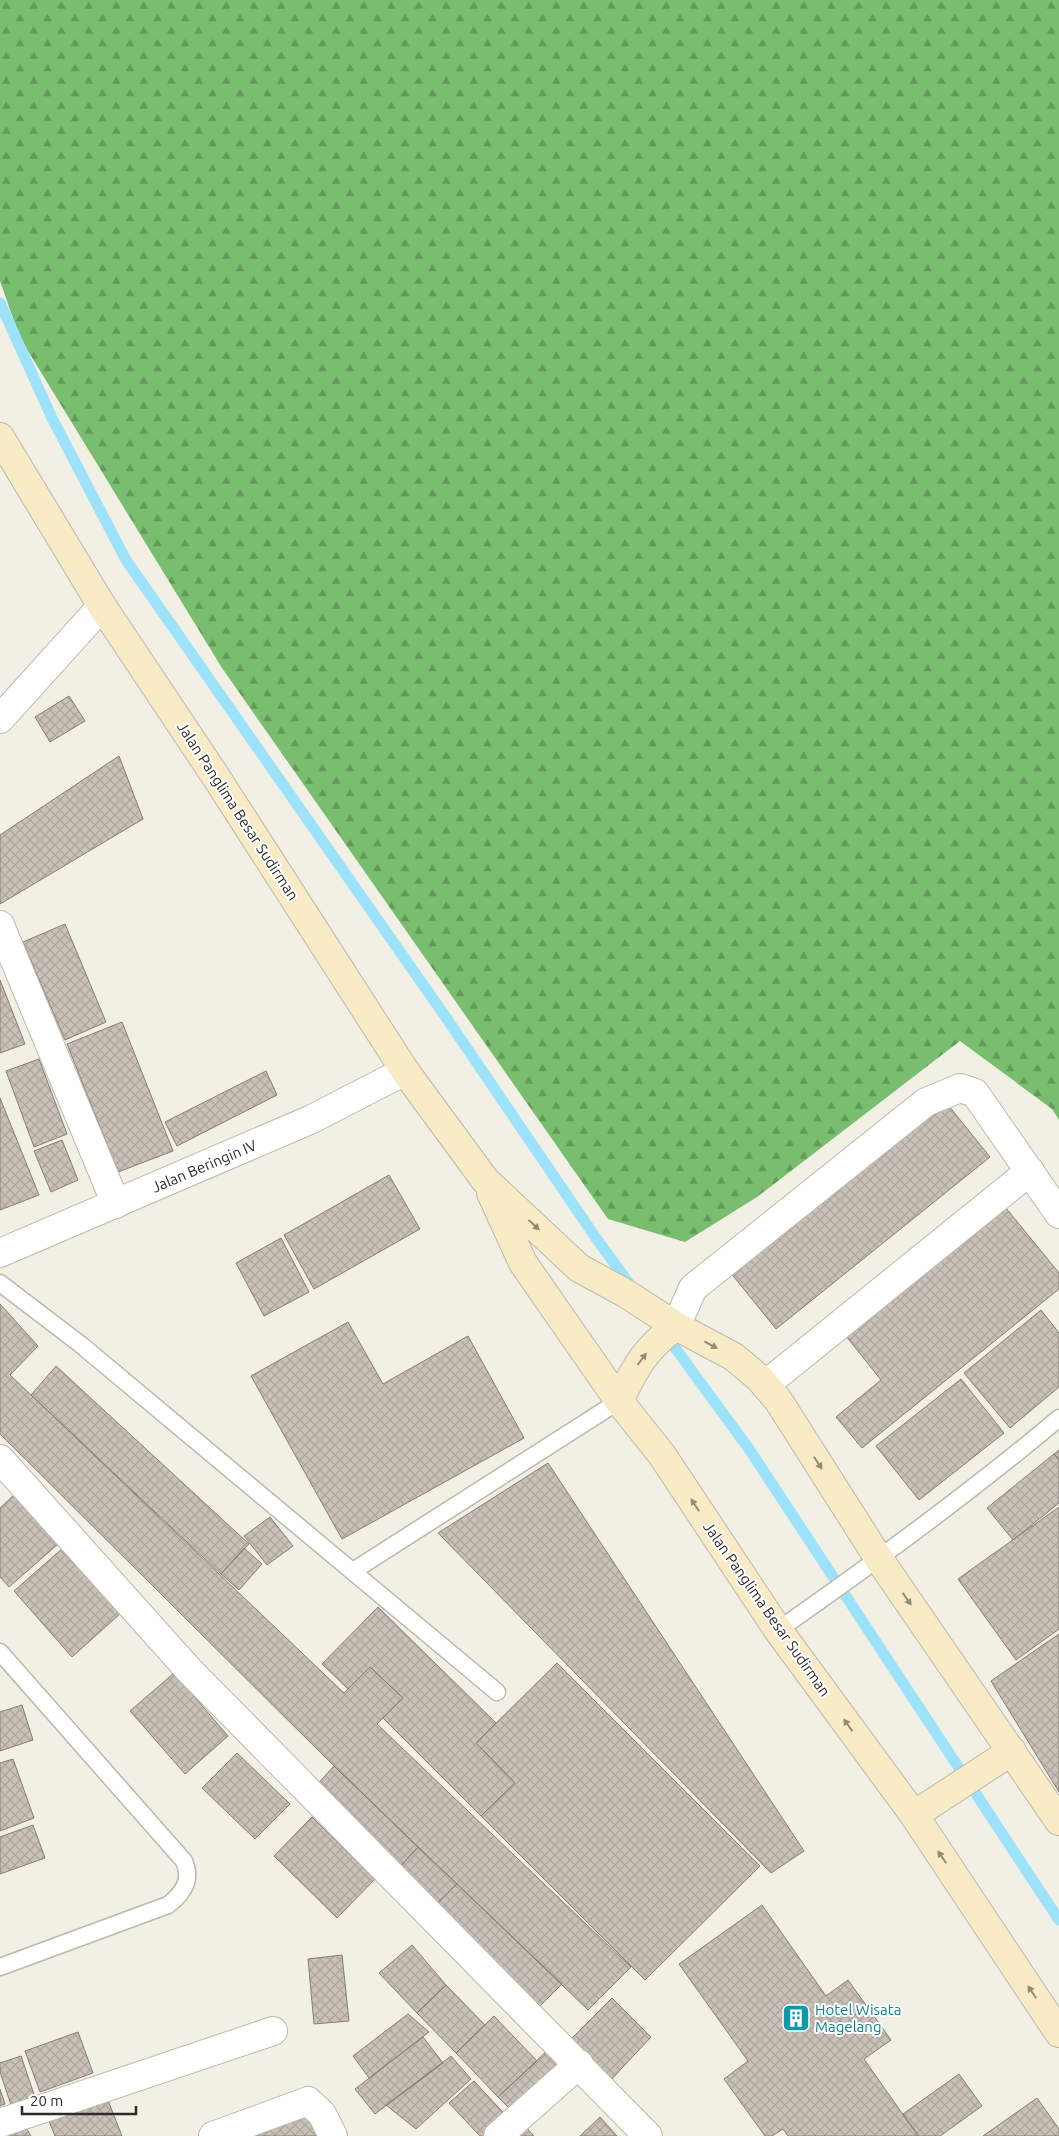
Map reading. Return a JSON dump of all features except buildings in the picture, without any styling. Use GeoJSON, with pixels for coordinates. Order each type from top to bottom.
{"type":"FeatureCollection","features":[{"type":"Feature","properties":{"kind":"main road","name":"Jalan Panglima Besar Sudirman"},"geometry":{"type":"LineString","coordinates":[[0,437],[102,606],[224,788],[405,1072],[485,1180],[579,1268],[625,1293],[676,1326],[734,1357],[765,1384],[778,1400],[880,1559],[1059,1821]]}},
{"type":"Feature","properties":{"kind":"main road","name":"Jalan Panglima Besar Sudirman"},"geometry":{"type":"LineString","coordinates":[[485,1180],[522,1263],[619,1401],[662,1456],[778,1630],[914,1815],[1059,2033]]}},
{"type":"Feature","properties":{"kind":"main road"},"geometry":{"type":"LineString","coordinates":[[619,1401],[634,1370],[655,1342],[676,1326]]}},
{"type":"Feature","properties":{"kind":"main road"},"geometry":{"type":"LineString","coordinates":[[914,1815],[1012,1751]]}},
{"type":"Feature","properties":{"kind":"street"},"geometry":{"type":"LineString","coordinates":[[0,719],[102,606]]}},
{"type":"Feature","properties":{"kind":"street"},"geometry":{"type":"LineString","coordinates":[[0,925],[116,1204]]}},
{"type":"Feature","properties":{"kind":"street","name":"Jalan Beringin IV"},"geometry":{"type":"LineString","coordinates":[[0,1253],[312,1119],[405,1072]]}},
{"type":"Feature","properties":{"kind":"street"},"geometry":{"type":"LineString","coordinates":[[676,1326],[693,1288],[926,1102],[960,1088],[975,1093],[1059,1214]]}},
{"type":"Feature","properties":{"kind":"street"},"geometry":{"type":"LineString","coordinates":[[765,1384],[1030,1171]]}},
{"type":"Feature","properties":{"kind":"street"},"geometry":{"type":"LineString","coordinates":[[0,1459],[189,1670],[648,2136]]}},
{"type":"Feature","properties":{"kind":"street"},"geometry":{"type":"LineString","coordinates":[[0,2123],[273,2031]]}},
{"type":"Feature","properties":{"kind":"street"},"geometry":{"type":"LineString","coordinates":[[498,2136],[579,2064]]}},
{"type":"Feature","properties":{"kind":"street"},"geometry":{"type":"LineString","coordinates":[[213,2136],[308,2101],[322,2114],[333,2136]]}},
{"type":"Feature","properties":{"kind":"lane"},"geometry":{"type":"LineString","coordinates":[[0,1283],[80,1344],[496,1692]]}},
{"type":"Feature","properties":{"kind":"lane"},"geometry":{"type":"LineString","coordinates":[[353,1571],[619,1401]]}},
{"type":"Feature","properties":{"kind":"lane"},"geometry":{"type":"LineString","coordinates":[[778,1630],[880,1559],[1019,1452],[1059,1418]]}},
{"type":"Feature","properties":{"kind":"lane"},"geometry":{"type":"LineString","coordinates":[[0,1652],[184,1861],[188,1870],[184,1889],[179,1897],[168,1905],[0,1967]]}},
{"type":"Feature","properties":{"kind":"green space"},"geometry":{"type":"Polygon","coordinates":[[[0,0],[1059,0],[1059,1120],[1052,1109],[960,1041],[757,1197],[685,1242],[608,1219],[222,668],[20,338],[0,281],[0,0]]]}},
{"type":"Feature","properties":{"kind":"waterway"},"geometry":{"type":"LineString","coordinates":[[0,303],[52,418],[126,560],[633,1289]]}},
{"type":"Feature","properties":{"kind":"waterway"},"geometry":{"type":"LineString","coordinates":[[665,1334],[749,1449],[1059,1920]]}},
{"type":"Feature","properties":{"kind":"place","name":"Hotel Wisata Magelang"},"geometry":{"type":"Point","coordinates":[796,2018]}}]}
